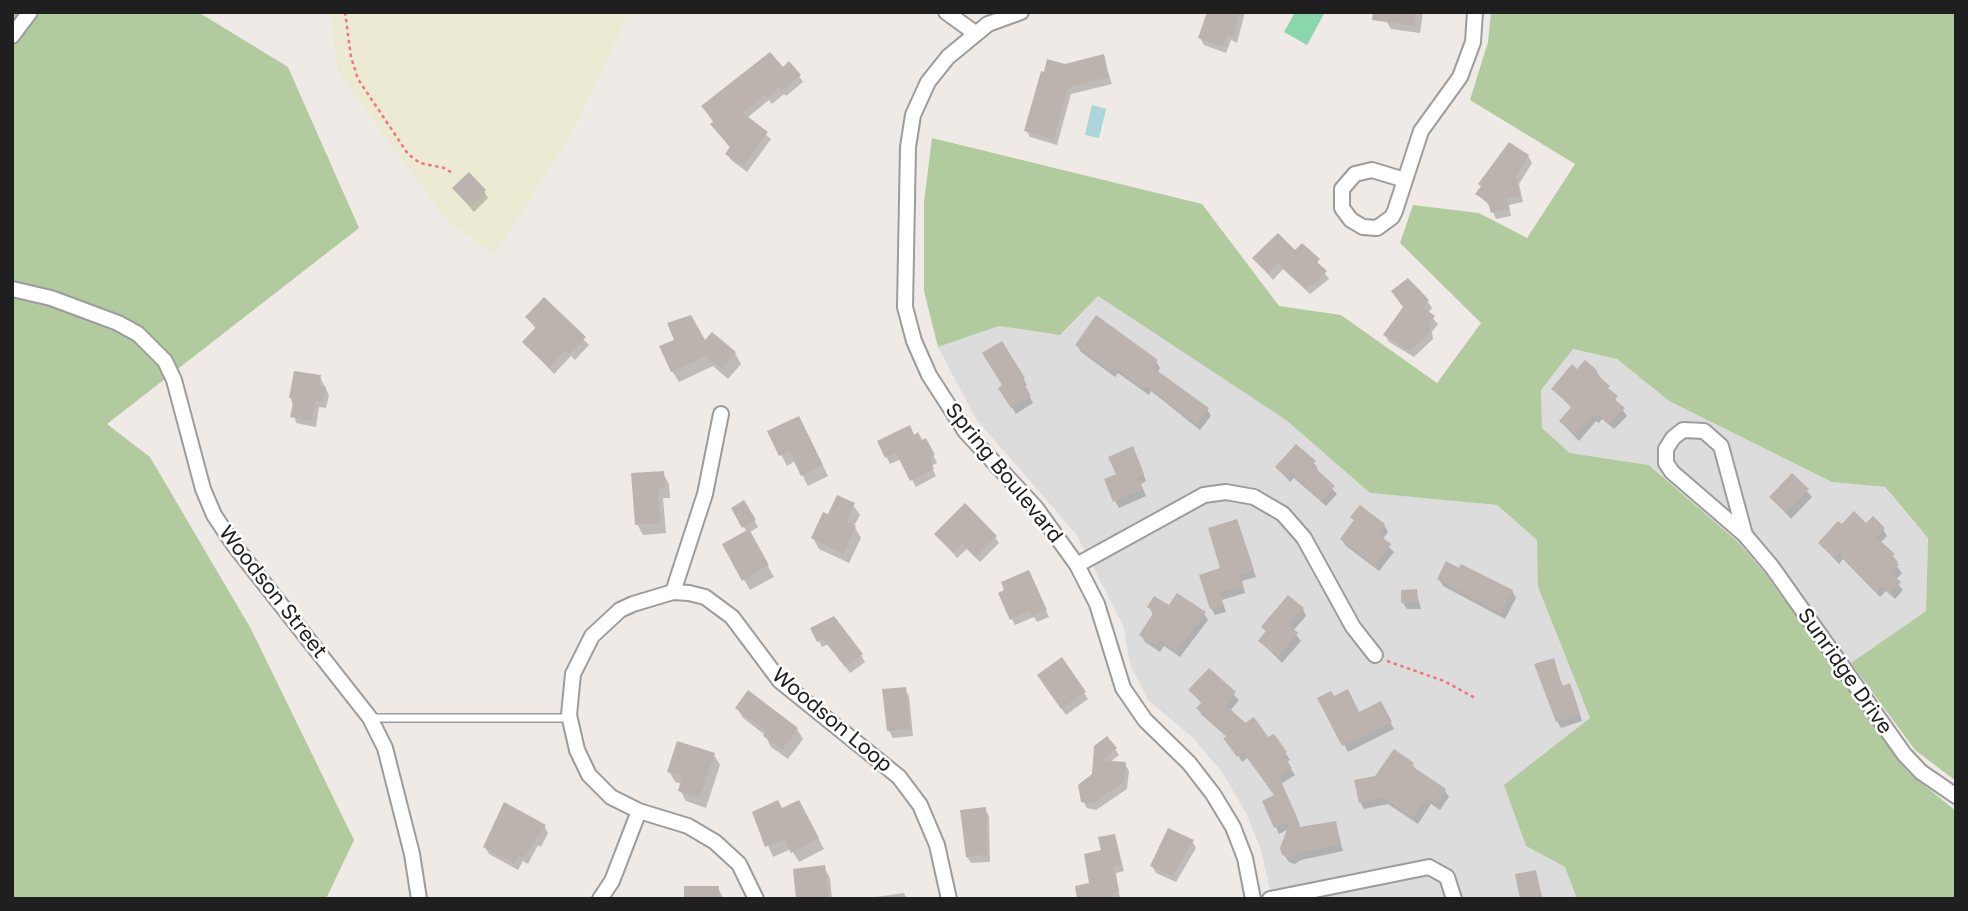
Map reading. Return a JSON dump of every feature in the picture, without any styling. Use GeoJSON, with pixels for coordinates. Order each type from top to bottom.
{"type":"FeatureCollection","features":[{"type":"Feature","properties":{"kind":"street"},"geometry":{"type":"LineString","coordinates":[[12,36],[30,12]]}},
{"type":"Feature","properties":{"kind":"street"},"geometry":{"type":"LineString","coordinates":[[946,12],[975,33]]}},
{"type":"Feature","properties":{"kind":"street","name":"Spring Boulevard"},"geometry":{"type":"LineString","coordinates":[[1021,12],[988,24],[975,33],[928,82],[913,115],[908,147],[905,307],[914,341],[929,374],[965,431],[1036,508],[1077,565],[1097,604],[1122,688],[1145,720],[1189,762],[1233,827],[1245,858],[1253,899]]}},
{"type":"Feature","properties":{"kind":"street"},"geometry":{"type":"LineString","coordinates":[[1405,180],[1380,171],[1355,174],[1342,189],[1342,208],[1357,224],[1377,228],[1392,217],[1405,180],[1422,131],[1460,76],[1473,42],[1475,12]]}},
{"type":"Feature","properties":{"kind":"street","name":"Woodson Street"},"geometry":{"type":"LineString","coordinates":[[12,289],[51,298],[118,323],[138,334],[165,361],[174,380],[203,489],[214,515],[370,718],[385,748],[398,790],[419,899]]}},
{"type":"Feature","properties":{"kind":"street"},"geometry":{"type":"LineString","coordinates":[[673,592],[705,494],[721,414]]}},
{"type":"Feature","properties":{"kind":"street","name":"Sunridge Drive"},"geometry":{"type":"LineString","coordinates":[[1745,535],[1721,446],[1711,435],[1697,428],[1677,433],[1666,449],[1669,467],[1745,535],[1772,567],[1904,754],[1929,779],[1956,796]]}},
{"type":"Feature","properties":{"kind":"street"},"geometry":{"type":"LineString","coordinates":[[1077,565],[1204,495],[1226,492],[1254,497],[1283,514],[1299,531],[1353,627],[1376,655]]}},
{"type":"Feature","properties":{"kind":"street","name":"Woodson Loop"},"geometry":{"type":"LineString","coordinates":[[755,899],[739,864],[715,842],[688,826],[639,811],[611,797],[589,775],[577,750],[569,718],[573,674],[592,636],[620,610],[673,592],[705,597],[719,606],[732,618],[780,681],[900,777],[920,805],[937,845],[949,899]]}},
{"type":"Feature","properties":{"kind":"street"},"geometry":{"type":"LineString","coordinates":[[600,899],[611,881],[639,811]]}},
{"type":"Feature","properties":{"kind":"street"},"geometry":{"type":"LineString","coordinates":[[1270,899],[1429,867],[1447,877],[1454,899]]}},
{"type":"Feature","properties":{"kind":"lane"},"geometry":{"type":"LineString","coordinates":[[370,718],[569,718]]}},
{"type":"Feature","properties":{"kind":"path"},"geometry":{"type":"LineString","coordinates":[[345,12],[351,57],[358,79],[408,154],[421,163],[443,168],[454,174]]}},
{"type":"Feature","properties":{"kind":"path"},"geometry":{"type":"LineString","coordinates":[[1376,655],[1444,681],[1477,699]]}},
{"type":"Feature","properties":{"kind":"shaded area"},"geometry":{"type":"Polygon","coordinates":[[[330,12],[629,12],[577,124],[495,255],[444,218],[338,72],[330,12]]]}},
{"type":"Feature","properties":{"kind":"shaded area"},"geometry":{"type":"Polygon","coordinates":[[[1098,296],[1286,420],[1370,493],[1497,505],[1538,540],[1538,587],[1590,718],[1526,846],[1565,867],[1577,899],[1272,899],[1261,850],[1246,813],[1222,772],[1192,737],[1148,700],[1130,665],[1123,625],[1076,534],[976,419],[938,347],[999,326],[1060,335],[1098,296]]]}},
{"type":"Feature","properties":{"kind":"shaded area"},"geometry":{"type":"Polygon","coordinates":[[[1573,349],[1617,359],[1669,401],[1832,482],[1884,487],[1928,538],[1926,611],[1837,673],[1764,572],[1739,543],[1650,465],[1571,453],[1542,428],[1541,389],[1573,349]]]}},
{"type":"Feature","properties":{"kind":"green space"},"geometry":{"type":"Polygon","coordinates":[[[12,12],[198,12],[288,67],[359,228],[107,424],[150,457],[251,629],[354,840],[326,899],[12,899],[12,12]]]}},
{"type":"Feature","properties":{"kind":"green space"},"geometry":{"type":"Polygon","coordinates":[[[1295,12],[1325,12],[1307,45],[1284,32],[1295,12]]]}},
{"type":"Feature","properties":{"kind":"green space"},"geometry":{"type":"Polygon","coordinates":[[[1491,12],[1956,12],[1956,781],[1915,750],[1851,663],[1926,611],[1928,538],[1885,487],[1832,482],[1669,401],[1617,359],[1573,349],[1541,390],[1542,428],[1570,453],[1649,465],[1739,543],[1764,572],[1908,772],[1956,811],[1956,899],[1577,899],[1565,867],[1526,846],[1504,785],[1590,718],[1538,587],[1537,540],[1497,505],[1370,493],[1286,420],[1098,296],[1060,335],[999,326],[938,347],[924,291],[924,202],[932,138],[1202,204],[1279,306],[1341,315],[1437,383],[1481,323],[1400,243],[1413,205],[1479,213],[1527,238],[1575,164],[1470,100],[1488,42],[1491,12]]]}},
{"type":"Feature","properties":{"kind":"water"},"geometry":{"type":"Polygon","coordinates":[[[1092,105],[1106,109],[1099,138],[1085,135],[1092,105]]]}},
{"type":"Feature","properties":{"kind":"building"},"geometry":{"type":"Polygon","coordinates":[[[1207,12],[1239,12],[1234,37],[1227,35],[1223,47],[1198,38],[1207,12]]]}},
{"type":"Feature","properties":{"kind":"building"},"geometry":{"type":"Polygon","coordinates":[[[1373,12],[1416,12],[1414,26],[1372,20],[1373,12]]]}},
{"type":"Feature","properties":{"kind":"building"},"geometry":{"type":"Polygon","coordinates":[[[770,52],[783,67],[789,61],[801,75],[781,91],[779,88],[767,98],[765,95],[743,113],[768,132],[743,166],[725,154],[730,147],[710,124],[714,121],[701,106],[770,52]]]}},
{"type":"Feature","properties":{"kind":"building"},"geometry":{"type":"Polygon","coordinates":[[[1104,54],[1109,77],[1068,88],[1054,139],[1024,131],[1047,59],[1065,64],[1104,54]]]}},
{"type":"Feature","properties":{"kind":"building"},"geometry":{"type":"Polygon","coordinates":[[[1509,142],[1529,155],[1516,176],[1520,196],[1506,199],[1509,209],[1491,213],[1488,202],[1475,194],[1481,186],[1478,184],[1509,142]]]}},
{"type":"Feature","properties":{"kind":"building"},"geometry":{"type":"Polygon","coordinates":[[[469,172],[486,190],[469,206],[452,188],[469,172]]]}},
{"type":"Feature","properties":{"kind":"building"},"geometry":{"type":"Polygon","coordinates":[[[1278,233],[1295,250],[1302,243],[1320,259],[1317,262],[1327,271],[1311,286],[1309,284],[1305,288],[1278,264],[1268,274],[1252,258],[1278,233]]]}},
{"type":"Feature","properties":{"kind":"building"},"geometry":{"type":"Polygon","coordinates":[[[1408,278],[1429,300],[1424,308],[1435,316],[1429,324],[1430,332],[1410,351],[1383,335],[1403,307],[1391,291],[1408,278]]]}},
{"type":"Feature","properties":{"kind":"building"},"geometry":{"type":"Polygon","coordinates":[[[544,297],[586,337],[570,354],[566,350],[549,368],[522,342],[536,327],[525,317],[544,297]]]}},
{"type":"Feature","properties":{"kind":"building"},"geometry":{"type":"Polygon","coordinates":[[[691,315],[705,340],[712,332],[736,352],[722,369],[706,356],[671,372],[659,346],[674,340],[667,323],[691,315]]]}},
{"type":"Feature","properties":{"kind":"building"},"geometry":{"type":"Polygon","coordinates":[[[1096,315],[1158,360],[1152,367],[1209,408],[1196,425],[1147,386],[1144,389],[1114,367],[1111,371],[1075,345],[1096,315]]]}},
{"type":"Feature","properties":{"kind":"building"},"geometry":{"type":"Polygon","coordinates":[[[1002,341],[1025,378],[1022,380],[1031,396],[1011,408],[998,388],[1002,385],[982,353],[1002,341]]]}},
{"type":"Feature","properties":{"kind":"building"},"geometry":{"type":"Polygon","coordinates":[[[1585,360],[1597,370],[1595,373],[1610,386],[1608,388],[1618,396],[1615,400],[1625,408],[1609,423],[1598,414],[1594,418],[1592,416],[1575,435],[1559,421],[1572,406],[1551,389],[1572,364],[1577,369],[1585,360]]]}},
{"type":"Feature","properties":{"kind":"building"},"geometry":{"type":"Polygon","coordinates":[[[294,371],[321,375],[319,386],[326,387],[323,402],[316,401],[312,421],[290,417],[294,399],[289,398],[294,371]]]}},
{"type":"Feature","properties":{"kind":"building"},"geometry":{"type":"Polygon","coordinates":[[[799,416],[823,465],[801,476],[789,451],[779,456],[767,431],[799,416]]]}},
{"type":"Feature","properties":{"kind":"building"},"geometry":{"type":"Polygon","coordinates":[[[910,425],[914,435],[918,432],[922,440],[926,438],[935,455],[929,458],[934,469],[910,481],[896,453],[885,458],[877,441],[910,425]]]}},
{"type":"Feature","properties":{"kind":"building"},"geometry":{"type":"Polygon","coordinates":[[[1296,444],[1316,461],[1312,465],[1335,486],[1321,501],[1290,472],[1286,477],[1275,467],[1296,444]]]}},
{"type":"Feature","properties":{"kind":"building"},"geometry":{"type":"Polygon","coordinates":[[[1133,446],[1144,474],[1138,477],[1143,489],[1113,502],[1104,479],[1116,474],[1108,457],[1133,446]]]}},
{"type":"Feature","properties":{"kind":"building"},"geometry":{"type":"Polygon","coordinates":[[[664,471],[665,487],[658,488],[661,523],[635,525],[631,473],[664,471]]]}},
{"type":"Feature","properties":{"kind":"building"},"geometry":{"type":"Polygon","coordinates":[[[1792,473],[1809,489],[1786,513],[1769,497],[1792,473]]]}},
{"type":"Feature","properties":{"kind":"building"},"geometry":{"type":"Polygon","coordinates":[[[837,495],[855,503],[846,521],[856,526],[843,554],[811,538],[823,512],[828,514],[837,495]]]}},
{"type":"Feature","properties":{"kind":"building"},"geometry":{"type":"Polygon","coordinates":[[[744,500],[756,520],[742,528],[731,508],[744,500]]]}},
{"type":"Feature","properties":{"kind":"building"},"geometry":{"type":"Polygon","coordinates":[[[965,503],[997,536],[975,557],[962,543],[953,553],[934,534],[965,503]]]}},
{"type":"Feature","properties":{"kind":"building"},"geometry":{"type":"Polygon","coordinates":[[[1360,505],[1385,524],[1378,534],[1391,544],[1375,566],[1340,539],[1354,520],[1350,517],[1360,505]]]}},
{"type":"Feature","properties":{"kind":"building"},"geometry":{"type":"Polygon","coordinates":[[[1854,511],[1866,523],[1873,516],[1885,528],[1876,537],[1895,554],[1891,558],[1899,565],[1891,573],[1901,582],[1890,594],[1881,586],[1876,592],[1839,553],[1834,558],[1818,543],[1838,521],[1842,524],[1854,511]]]}},
{"type":"Feature","properties":{"kind":"building"},"geometry":{"type":"Polygon","coordinates":[[[1237,519],[1254,570],[1239,575],[1242,586],[1219,593],[1223,605],[1210,609],[1199,575],[1220,568],[1208,528],[1237,519]]]}},
{"type":"Feature","properties":{"kind":"building"},"geometry":{"type":"Polygon","coordinates":[[[749,529],[769,565],[742,581],[722,544],[749,529]]]}},
{"type":"Feature","properties":{"kind":"building"},"geometry":{"type":"Polygon","coordinates":[[[1446,561],[1459,568],[1461,564],[1513,590],[1501,613],[1437,579],[1446,561]]]}},
{"type":"Feature","properties":{"kind":"building"},"geometry":{"type":"Polygon","coordinates":[[[1029,570],[1047,610],[1031,616],[1029,611],[1010,620],[998,593],[1004,590],[1001,582],[1029,570]]]}},
{"type":"Feature","properties":{"kind":"building"},"geometry":{"type":"Polygon","coordinates":[[[1417,589],[1418,602],[1401,603],[1401,590],[1417,589]]]}},
{"type":"Feature","properties":{"kind":"building"},"geometry":{"type":"Polygon","coordinates":[[[1177,593],[1206,612],[1176,651],[1160,640],[1156,646],[1139,635],[1154,612],[1147,607],[1154,596],[1169,605],[1177,593]]]}},
{"type":"Feature","properties":{"kind":"building"},"geometry":{"type":"Polygon","coordinates":[[[1288,595],[1304,608],[1289,625],[1298,633],[1278,657],[1258,641],[1266,631],[1261,627],[1288,595]]]}},
{"type":"Feature","properties":{"kind":"building"},"geometry":{"type":"Polygon","coordinates":[[[834,616],[863,654],[845,667],[823,639],[817,642],[810,628],[834,616]]]}},
{"type":"Feature","properties":{"kind":"building"},"geometry":{"type":"Polygon","coordinates":[[[1062,657],[1086,692],[1061,709],[1037,675],[1062,657]]]}},
{"type":"Feature","properties":{"kind":"building"},"geometry":{"type":"Polygon","coordinates":[[[1554,658],[1562,686],[1570,683],[1580,714],[1556,722],[1534,664],[1554,658]]]}},
{"type":"Feature","properties":{"kind":"building"},"geometry":{"type":"Polygon","coordinates":[[[1209,668],[1236,692],[1226,705],[1245,723],[1254,717],[1268,737],[1274,734],[1287,752],[1283,755],[1292,768],[1279,777],[1299,827],[1336,821],[1341,844],[1297,853],[1291,858],[1282,855],[1280,848],[1290,821],[1274,828],[1262,801],[1274,795],[1243,752],[1237,757],[1223,738],[1227,736],[1196,708],[1202,702],[1188,690],[1209,668]]]}},
{"type":"Feature","properties":{"kind":"building"},"geometry":{"type":"Polygon","coordinates":[[[906,687],[910,729],[887,731],[882,689],[906,687]]]}},
{"type":"Feature","properties":{"kind":"building"},"geometry":{"type":"Polygon","coordinates":[[[1348,689],[1359,712],[1381,701],[1392,722],[1342,746],[1317,698],[1331,691],[1334,696],[1348,689]]]}},
{"type":"Feature","properties":{"kind":"building"},"geometry":{"type":"Polygon","coordinates":[[[748,690],[798,728],[782,750],[763,736],[766,731],[735,708],[748,690]]]}},
{"type":"Feature","properties":{"kind":"building"},"geometry":{"type":"Polygon","coordinates":[[[1107,736],[1117,748],[1102,760],[1126,762],[1124,782],[1092,804],[1081,802],[1078,785],[1092,774],[1094,746],[1107,736]]]}},
{"type":"Feature","properties":{"kind":"building"},"geometry":{"type":"Polygon","coordinates":[[[677,741],[715,753],[700,798],[678,791],[682,776],[667,772],[677,741]]]}},
{"type":"Feature","properties":{"kind":"building"},"geometry":{"type":"Polygon","coordinates":[[[1394,749],[1414,763],[1412,766],[1446,789],[1436,804],[1427,798],[1413,818],[1383,798],[1359,803],[1354,780],[1375,776],[1394,749]]]}},
{"type":"Feature","properties":{"kind":"building"},"geometry":{"type":"Polygon","coordinates":[[[778,800],[782,808],[799,800],[819,838],[791,853],[784,839],[765,847],[752,812],[778,800]]]}},
{"type":"Feature","properties":{"kind":"building"},"geometry":{"type":"Polygon","coordinates":[[[504,802],[546,825],[524,858],[519,856],[514,864],[483,847],[504,802]]]}},
{"type":"Feature","properties":{"kind":"building"},"geometry":{"type":"Polygon","coordinates":[[[986,807],[988,855],[966,857],[960,810],[986,807]]]}},
{"type":"Feature","properties":{"kind":"building"},"geometry":{"type":"Polygon","coordinates":[[[1168,828],[1194,840],[1172,876],[1150,866],[1168,828]]]}},
{"type":"Feature","properties":{"kind":"building"},"geometry":{"type":"Polygon","coordinates":[[[1115,834],[1122,865],[1114,866],[1119,891],[1114,893],[1111,899],[1077,899],[1075,886],[1089,883],[1084,854],[1101,850],[1098,837],[1115,834]]]}},
{"type":"Feature","properties":{"kind":"building"},"geometry":{"type":"Polygon","coordinates":[[[825,865],[829,899],[796,899],[793,869],[825,865]]]}},
{"type":"Feature","properties":{"kind":"building"},"geometry":{"type":"Polygon","coordinates":[[[1536,870],[1542,899],[1520,899],[1515,874],[1536,870]]]}},
{"type":"Feature","properties":{"kind":"building"},"geometry":{"type":"Polygon","coordinates":[[[684,886],[719,886],[719,899],[684,899],[684,886]]]}}]}
